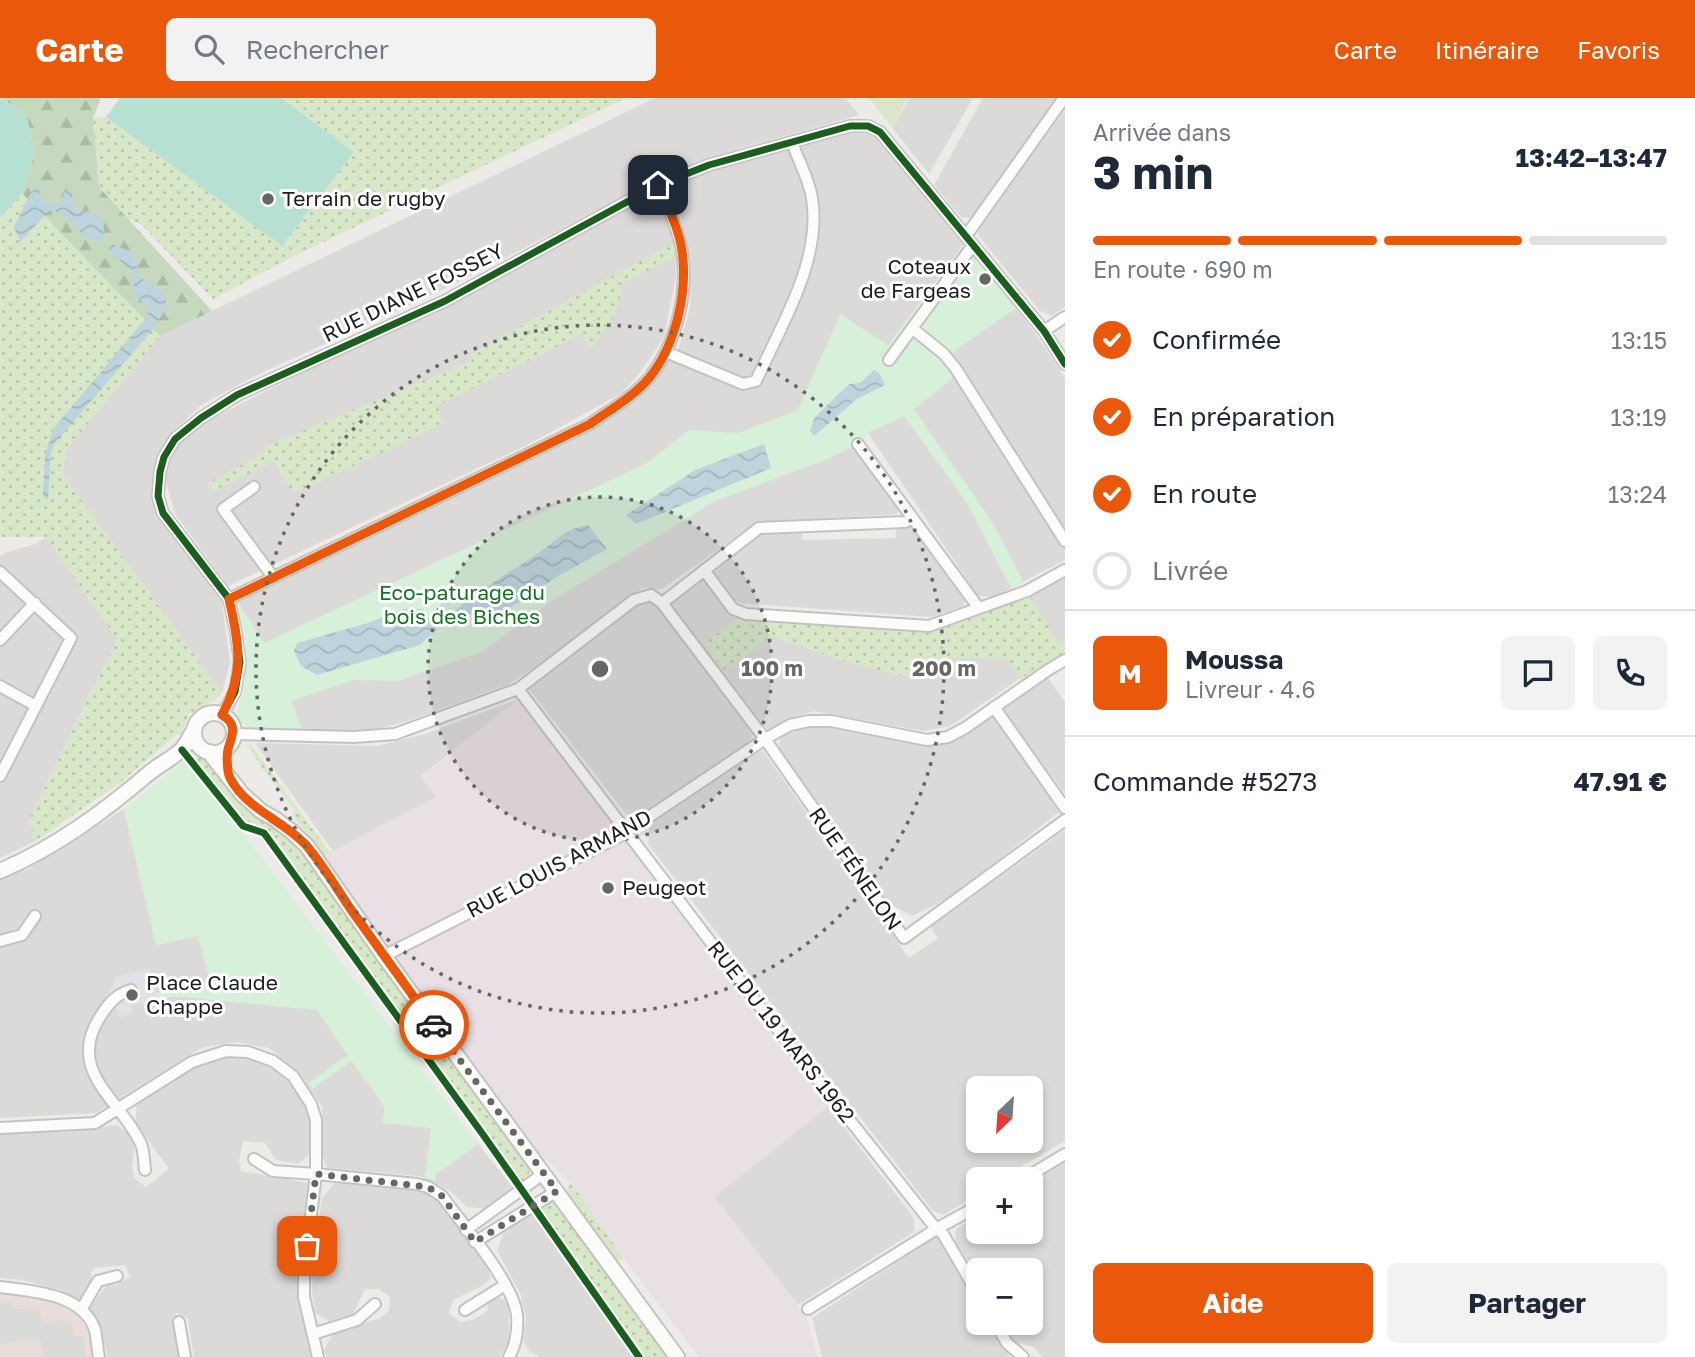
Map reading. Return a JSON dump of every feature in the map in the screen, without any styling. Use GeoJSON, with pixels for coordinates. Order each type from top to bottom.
{"type":"FeatureCollection","features":[{"type":"Feature","properties":{"kind":"street"},"geometry":{"type":"LineString","coordinates":[[890,360],[914,328],[1065,98]]}},
{"type":"Feature","properties":{"kind":"street","name":"RUE DIANE FOSSEY"},"geometry":{"type":"LineString","coordinates":[[222,715],[234,692],[240,662],[236,632],[229,599],[163,513],[158,496],[160,472],[164,457],[175,439],[237,395],[444,301],[658,185],[709,165],[849,126],[867,126],[880,132],[970,240],[1044,331],[1065,364]]}},
{"type":"Feature","properties":{"kind":"street"},"geometry":{"type":"LineString","coordinates":[[666,352],[743,384],[756,380],[795,294],[813,238],[811,197],[792,142]]}},
{"type":"Feature","properties":{"kind":"street"},"geometry":{"type":"LineString","coordinates":[[229,599],[590,424],[625,400],[649,378],[666,352],[683,292],[682,253],[674,221],[658,185]]}},
{"type":"Feature","properties":{"kind":"street"},"geometry":{"type":"LineString","coordinates":[[1044,331],[1065,317]]}},
{"type":"Feature","properties":{"kind":"street"},"geometry":{"type":"LineString","coordinates":[[914,328],[944,354],[956,369],[1065,541]]}},
{"type":"Feature","properties":{"kind":"street"},"geometry":{"type":"LineString","coordinates":[[858,444],[978,607]]}},
{"type":"Feature","properties":{"kind":"street"},"geometry":{"type":"LineString","coordinates":[[254,487],[223,509],[273,577]]}},
{"type":"Feature","properties":{"kind":"street"},"geometry":{"type":"LineString","coordinates":[[662,603],[759,528],[905,522],[912,517]]}},
{"type":"Feature","properties":{"kind":"street"},"geometry":{"type":"LineString","coordinates":[[704,570],[733,609],[746,614],[929,626],[1027,591],[1065,570]]}},
{"type":"Feature","properties":{"kind":"street"},"geometry":{"type":"LineString","coordinates":[[0,572],[71,638],[0,776]]}},
{"type":"Feature","properties":{"kind":"street"},"geometry":{"type":"LineString","coordinates":[[182,750],[219,752],[231,740],[395,734],[518,689],[634,600],[650,595],[662,603],[765,740]]}},
{"type":"Feature","properties":{"kind":"street"},"geometry":{"type":"LineString","coordinates":[[0,639],[35,603]]}},
{"type":"Feature","properties":{"kind":"street","name":"RUE LOUIS ARMAND"},"geometry":{"type":"LineString","coordinates":[[384,956],[628,832],[790,726],[809,721],[831,721],[927,740],[948,737],[1065,660]]}},
{"type":"Feature","properties":{"kind":"street"},"geometry":{"type":"LineString","coordinates":[[0,686],[36,706]]}},
{"type":"Feature","properties":{"kind":"street","name":"RUE DU 19 MARS 1962"},"geometry":{"type":"LineString","coordinates":[[518,689],[835,1103],[943,1234],[966,1273]]}},
{"type":"Feature","properties":{"kind":"street"},"geometry":{"type":"LineString","coordinates":[[994,707],[1065,808]]}},
{"type":"Feature","properties":{"kind":"street"},"geometry":{"type":"LineString","coordinates":[[0,871],[36,856],[106,810],[164,761],[182,750],[202,717],[212,713],[222,715],[232,724],[228,776]]}},
{"type":"Feature","properties":{"kind":"street"},"geometry":{"type":"LineString","coordinates":[[194,730],[195,741],[242,794],[307,846],[384,956],[677,1357]]}},
{"type":"Feature","properties":{"kind":"street","name":"RUE FÉNELON"},"geometry":{"type":"LineString","coordinates":[[765,740],[904,938],[1065,820]]}},
{"type":"Feature","properties":{"kind":"street"},"geometry":{"type":"LineString","coordinates":[[0,941],[22,935],[35,916]]}},
{"type":"Feature","properties":{"kind":"street"},"geometry":{"type":"LineString","coordinates":[[131,990],[122,993],[107,1007],[90,1033],[87,1052],[97,1080],[142,1145],[145,1170]]}},
{"type":"Feature","properties":{"kind":"street"},"geometry":{"type":"LineString","coordinates":[[0,1128],[95,1123],[192,1062],[226,1051],[248,1052],[273,1061],[293,1076],[311,1104],[316,1120],[316,1174],[304,1273],[304,1297],[318,1357]]}},
{"type":"Feature","properties":{"kind":"street"},"geometry":{"type":"LineString","coordinates":[[1043,1167],[1065,1154]]}},
{"type":"Feature","properties":{"kind":"street"},"geometry":{"type":"LineString","coordinates":[[254,1158],[273,1171],[428,1187],[442,1196],[505,1285],[517,1312],[513,1356]]}},
{"type":"Feature","properties":{"kind":"street"},"geometry":{"type":"LineString","coordinates":[[466,1230],[544,1173]]}},
{"type":"Feature","properties":{"kind":"street"},"geometry":{"type":"LineString","coordinates":[[475,1242],[557,1191]]}},
{"type":"Feature","properties":{"kind":"street"},"geometry":{"type":"LineString","coordinates":[[808,1309],[966,1213]]}},
{"type":"Feature","properties":{"kind":"street"},"geometry":{"type":"LineString","coordinates":[[81,1310],[98,1282],[117,1276]]}},
{"type":"Feature","properties":{"kind":"street"},"geometry":{"type":"LineString","coordinates":[[464,1310],[505,1285]]}},
{"type":"Feature","properties":{"kind":"street"},"geometry":{"type":"LineString","coordinates":[[0,1287],[50,1295],[81,1310],[95,1329],[99,1357]]}},
{"type":"Feature","properties":{"kind":"street"},"geometry":{"type":"LineString","coordinates":[[313,1334],[357,1320],[376,1304]]}},
{"type":"Feature","properties":{"kind":"street"},"geometry":{"type":"LineString","coordinates":[[179,1322],[185,1357]]}},
{"type":"Feature","properties":{"kind":"street"},"geometry":{"type":"LineString","coordinates":[[1002,1335],[1023,1357]]}},
{"type":"Feature","properties":{"kind":"shaded area"},"geometry":{"type":"Polygon","coordinates":[[[655,98],[845,98],[859,115],[678,169],[442,290],[259,374],[201,405],[174,431],[158,458],[154,486],[161,517],[221,596],[230,662],[222,693],[63,475],[65,451],[160,336],[655,98]]]}},
{"type":"Feature","properties":{"kind":"shaded area"},"geometry":{"type":"Polygon","coordinates":[[[909,98],[973,98],[929,174],[893,129],[909,98]]]}},
{"type":"Feature","properties":{"kind":"shaded area"},"geometry":{"type":"Polygon","coordinates":[[[983,98],[1056,98],[973,217],[962,218],[934,185],[983,98]]]}},
{"type":"Feature","properties":{"kind":"shaded area"},"geometry":{"type":"Polygon","coordinates":[[[1065,110],[1065,307],[1052,316],[1040,311],[978,235],[980,226],[1065,110]]]}},
{"type":"Feature","properties":{"kind":"shaded area"},"geometry":{"type":"Polygon","coordinates":[[[859,129],[874,134],[1033,330],[1065,378],[1065,560],[993,597],[978,596],[868,433],[856,445],[900,502],[897,514],[757,522],[662,589],[642,588],[552,656],[509,684],[408,721],[362,733],[250,729],[236,718],[245,689],[248,644],[238,602],[596,428],[657,378],[679,347],[690,308],[691,259],[677,201],[663,205],[674,233],[676,276],[664,337],[639,374],[622,393],[531,443],[228,586],[175,514],[164,475],[176,445],[203,423],[671,187],[708,170],[859,129]]]}},
{"type":"Feature","properties":{"kind":"shaded area"},"geometry":{"type":"Polygon","coordinates":[[[896,526],[913,526],[965,598],[963,606],[931,617],[738,603],[714,573],[761,533],[801,530],[802,540],[896,538],[896,526]]]}},
{"type":"Feature","properties":{"kind":"shaded area"},"geometry":{"type":"Polygon","coordinates":[[[46,537],[117,639],[29,819],[36,841],[0,858],[0,557],[46,537]]]}},
{"type":"Feature","properties":{"kind":"shaded area"},"geometry":{"type":"Polygon","coordinates":[[[1065,575],[1065,651],[1044,662],[950,726],[923,731],[813,711],[767,729],[670,605],[703,580],[724,606],[737,617],[898,630],[936,630],[1018,600],[1065,575]]]}},
{"type":"Feature","properties":{"kind":"shaded area"},"geometry":{"type":"Polygon","coordinates":[[[653,601],[752,734],[750,742],[644,815],[629,818],[529,689],[640,603],[653,601]]]}},
{"type":"Feature","properties":{"kind":"shaded area"},"geometry":{"type":"Polygon","coordinates":[[[567,665],[603,710],[616,720],[598,750],[590,740],[582,744],[540,689],[567,665]]]}},
{"type":"Feature","properties":{"kind":"shaded area"},"geometry":{"type":"Polygon","coordinates":[[[1048,678],[1065,702],[1065,794],[1001,707],[1048,678]]]}},
{"type":"Feature","properties":{"kind":"shaded area"},"geometry":{"type":"Polygon","coordinates":[[[519,699],[421,776],[437,797],[333,851],[255,743],[377,746],[425,734],[519,699]]]}},
{"type":"Feature","properties":{"kind":"shaded area"},"geometry":{"type":"Polygon","coordinates":[[[519,699],[754,1013],[828,1106],[714,1197],[807,1318],[817,1357],[699,1357],[624,1259],[570,1182],[532,1146],[323,856],[436,797],[421,777],[519,699]]]}},
{"type":"Feature","properties":{"kind":"shaded area"},"geometry":{"type":"Polygon","coordinates":[[[994,716],[1060,811],[953,896],[912,916],[884,901],[779,751],[780,736],[809,723],[938,742],[972,730],[994,716]]]}},
{"type":"Feature","properties":{"kind":"shaded area"},"geometry":{"type":"Polygon","coordinates":[[[763,751],[909,958],[938,938],[931,927],[1065,830],[1065,1141],[1021,1167],[966,1167],[966,1201],[944,1215],[933,1211],[648,844],[649,828],[657,820],[763,751]]]}},
{"type":"Feature","properties":{"kind":"shaded area"},"geometry":{"type":"Polygon","coordinates":[[[124,809],[156,945],[198,935],[210,982],[157,993],[158,1000],[174,996],[317,1010],[348,1055],[309,1083],[312,1088],[352,1061],[384,1106],[431,1128],[436,1174],[478,1144],[515,1190],[487,1209],[467,1207],[450,1191],[420,1176],[327,1168],[322,1155],[322,1107],[299,1072],[269,1048],[237,1042],[203,1047],[95,1113],[0,1118],[0,877],[28,869],[124,809]]]}},
{"type":"Feature","properties":{"kind":"shaded area","name":"Place Claude Chappe"},"geometry":{"type":"Polygon","coordinates":[[[150,969],[158,1000],[131,1006],[132,1014],[120,1017],[117,1009],[112,1011],[101,1003],[115,982],[114,977],[150,969]]]}},
{"type":"Feature","properties":{"kind":"shaded area"},"geometry":{"type":"Polygon","coordinates":[[[220,1056],[247,1057],[277,1071],[297,1091],[311,1121],[309,1155],[298,1164],[276,1160],[265,1143],[243,1141],[239,1160],[241,1171],[308,1183],[296,1275],[303,1321],[314,1357],[194,1357],[188,1318],[176,1313],[175,1335],[179,1335],[182,1357],[108,1357],[90,1307],[108,1284],[116,1285],[130,1277],[125,1265],[94,1268],[91,1272],[91,1287],[86,1295],[78,1299],[61,1290],[22,1280],[0,1278],[0,1134],[74,1131],[117,1125],[128,1133],[134,1147],[134,1178],[146,1187],[169,1169],[135,1122],[137,1105],[201,1062],[220,1056]]]}},
{"type":"Feature","properties":{"kind":"shaded area"},"geometry":{"type":"Polygon","coordinates":[[[828,1106],[914,1218],[914,1232],[798,1305],[714,1197],[828,1106]]]}},
{"type":"Feature","properties":{"kind":"shaded area"},"geometry":{"type":"Polygon","coordinates":[[[1065,1165],[1065,1357],[1042,1357],[1034,1347],[1014,1342],[1010,1335],[1043,1335],[1043,1258],[966,1258],[966,1260],[955,1241],[956,1229],[966,1223],[966,1244],[1043,1244],[1043,1175],[1065,1165]]]}},
{"type":"Feature","properties":{"kind":"shaded area"},"geometry":{"type":"Polygon","coordinates":[[[335,1183],[419,1191],[437,1197],[486,1264],[491,1278],[484,1285],[453,1300],[449,1313],[460,1322],[473,1320],[487,1311],[489,1298],[499,1297],[509,1304],[509,1341],[500,1357],[327,1357],[324,1350],[333,1333],[380,1318],[389,1311],[390,1297],[379,1289],[365,1289],[353,1314],[329,1321],[315,1313],[312,1290],[322,1198],[335,1183]]]}},
{"type":"Feature","properties":{"kind":"shaded area"},"geometry":{"type":"Polygon","coordinates":[[[531,1212],[537,1215],[635,1357],[540,1357],[530,1352],[523,1341],[526,1318],[521,1295],[497,1251],[503,1234],[531,1212]]]}},
{"type":"Feature","properties":{"kind":"shaded area"},"geometry":{"type":"Polygon","coordinates":[[[940,1234],[966,1280],[966,1335],[998,1335],[1010,1357],[822,1357],[812,1318],[940,1234]]]}},
{"type":"Feature","properties":{"kind":"shaded area"},"geometry":{"type":"Polygon","coordinates":[[[0,1293],[35,1296],[74,1311],[91,1335],[93,1357],[0,1357],[0,1293]]]}},
{"type":"Feature","properties":{"kind":"shaded area"},"geometry":{"type":"Polygon","coordinates":[[[11,1302],[13,1309],[39,1307],[42,1322],[71,1320],[74,1336],[83,1336],[86,1357],[43,1357],[40,1338],[0,1344],[0,1304],[11,1302]]]}},
{"type":"Feature","properties":{"kind":"green space"},"geometry":{"type":"Polygon","coordinates":[[[0,98],[26,114],[35,151],[22,193],[0,219],[0,98]]]}},
{"type":"Feature","properties":{"kind":"green space"},"geometry":{"type":"Polygon","coordinates":[[[1,98],[101,98],[93,118],[99,187],[212,311],[160,336],[22,193],[35,151],[26,114],[1,98]]]}},
{"type":"Feature","properties":{"kind":"green space","name":"Terrain de rugby"},"geometry":{"type":"Polygon","coordinates":[[[120,98],[281,98],[354,152],[282,246],[106,117],[120,98]]]}},
{"type":"Feature","properties":{"kind":"green space"},"geometry":{"type":"Polygon","coordinates":[[[281,98],[626,98],[294,256],[213,299],[142,225],[128,219],[99,187],[93,118],[106,117],[282,246],[354,152],[281,98]]]}},
{"type":"Feature","properties":{"kind":"green space"},"geometry":{"type":"Polygon","coordinates":[[[869,98],[907,98],[893,129],[869,98]]]}},
{"type":"Feature","properties":{"kind":"green space"},"geometry":{"type":"Polygon","coordinates":[[[22,193],[160,336],[65,451],[63,475],[222,693],[215,700],[189,714],[181,735],[177,734],[121,782],[36,841],[29,819],[117,639],[46,537],[0,537],[0,220],[22,193]]]}},
{"type":"Feature","properties":{"kind":"green space"},"geometry":{"type":"Polygon","coordinates":[[[675,242],[675,257],[621,284],[619,302],[612,318],[591,348],[580,335],[437,406],[445,423],[293,494],[274,461],[214,491],[208,483],[266,452],[264,447],[473,360],[470,354],[675,242]]]}},
{"type":"Feature","properties":{"kind":"green space","name":"Eco-paturage du bois des Biches"},"geometry":{"type":"Polygon","coordinates":[[[964,243],[1016,308],[953,352],[952,379],[914,409],[992,522],[1023,581],[1011,588],[967,503],[904,416],[868,433],[856,445],[828,459],[715,501],[553,600],[482,652],[398,681],[354,680],[291,701],[303,731],[250,729],[236,718],[247,660],[238,602],[264,643],[647,463],[689,430],[738,433],[798,410],[840,314],[888,345],[964,243]]]}},
{"type":"Feature","properties":{"kind":"green space"},"geometry":{"type":"Polygon","coordinates":[[[1031,596],[1058,644],[1065,640],[1065,653],[1020,679],[1006,658],[952,657],[912,678],[842,661],[772,636],[724,670],[705,643],[737,617],[898,630],[936,630],[1031,596]]]}},
{"type":"Feature","properties":{"kind":"green space"},"geometry":{"type":"Polygon","coordinates":[[[247,745],[251,745],[330,852],[323,856],[292,814],[295,811],[247,745]]]}},
{"type":"Feature","properties":{"kind":"green space"},"geometry":{"type":"Polygon","coordinates":[[[192,757],[205,758],[294,841],[529,1164],[529,1175],[521,1185],[264,829],[242,821],[192,757]]]}},
{"type":"Feature","properties":{"kind":"green space"},"geometry":{"type":"Polygon","coordinates":[[[187,759],[478,1144],[436,1174],[435,1182],[425,1177],[431,1128],[383,1123],[384,1106],[352,1061],[312,1089],[309,1083],[348,1055],[317,1010],[174,996],[158,1000],[156,993],[210,981],[198,936],[156,945],[124,809],[187,759]]]}},
{"type":"Feature","properties":{"kind":"green space"},"geometry":{"type":"Polygon","coordinates":[[[570,1182],[624,1259],[615,1261],[567,1196],[570,1182]]]}},
{"type":"Feature","properties":{"kind":"green space"},"geometry":{"type":"Polygon","coordinates":[[[550,1201],[557,1204],[668,1357],[643,1357],[537,1206],[550,1201]]]}},
{"type":"Feature","properties":{"kind":"water"},"geometry":{"type":"Polygon","coordinates":[[[36,187],[39,188],[41,199],[51,206],[59,205],[66,189],[71,190],[74,209],[93,213],[101,219],[104,231],[102,240],[86,238],[65,215],[50,210],[20,242],[14,227],[36,187]]]}},
{"type":"Feature","properties":{"kind":"water"},"geometry":{"type":"Polygon","coordinates":[[[112,244],[132,252],[141,278],[160,289],[166,296],[166,308],[154,328],[55,443],[51,453],[48,500],[43,496],[45,455],[53,429],[148,312],[147,306],[134,295],[134,273],[111,253],[109,248],[112,244]]]}},
{"type":"Feature","properties":{"kind":"water"},"geometry":{"type":"Polygon","coordinates":[[[874,370],[879,373],[885,385],[857,399],[814,436],[810,431],[815,417],[849,384],[860,383],[874,370]]]}},
{"type":"Feature","properties":{"kind":"water"},"geometry":{"type":"Polygon","coordinates":[[[764,444],[771,468],[636,524],[626,515],[695,470],[764,444]]]}},
{"type":"Feature","properties":{"kind":"water"},"geometry":{"type":"Polygon","coordinates":[[[588,525],[607,549],[560,575],[505,611],[459,615],[456,610],[475,595],[565,533],[588,525]]]}},
{"type":"Feature","properties":{"kind":"water"},"geometry":{"type":"Polygon","coordinates":[[[403,609],[423,609],[437,629],[420,645],[317,675],[301,666],[294,651],[297,643],[368,623],[403,609]]]}},
{"type":"Feature","properties":{"kind":"cycle path"},"geometry":{"type":"LineString","coordinates":[[222,715],[235,692],[240,662],[236,632],[229,599],[163,513],[158,496],[160,472],[164,457],[175,439],[237,395],[445,301],[658,185],[709,165],[850,126],[868,126],[880,132],[1044,331],[1065,364]]}},
{"type":"Feature","properties":{"kind":"cycle path"},"geometry":{"type":"LineString","coordinates":[[182,750],[243,826],[264,833],[484,1136],[639,1357]]}},
{"type":"Feature","properties":{"kind":"way so far"},"geometry":{"type":"LineString","coordinates":[[307,1246],[316,1174],[428,1187],[442,1196],[475,1242],[557,1191],[434,1025]]}},
{"type":"Feature","properties":{"kind":"place","name":"Terrain de rugby"},"geometry":{"type":"Point","coordinates":[268,199]}},
{"type":"Feature","properties":{"kind":"place","name":"Coteaux de Fargeas"},"geometry":{"type":"Point","coordinates":[985,279]}},
{"type":"Feature","properties":{"kind":"place","name":"Peugeot"},"geometry":{"type":"Point","coordinates":[608,888]}},
{"type":"Feature","properties":{"kind":"place","name":"Place Claude Chappe"},"geometry":{"type":"Point","coordinates":[132,995]}},
{"type":"Feature","properties":{"kind":"route"},"geometry":{"type":"LineString","coordinates":[[434,1025],[307,846],[275,818],[261,811],[242,794],[228,776],[228,747],[234,734],[230,720],[222,715],[234,692],[240,662],[229,599],[590,424],[625,400],[649,378],[666,352],[683,292],[682,248],[674,221],[658,185]]}}]}
